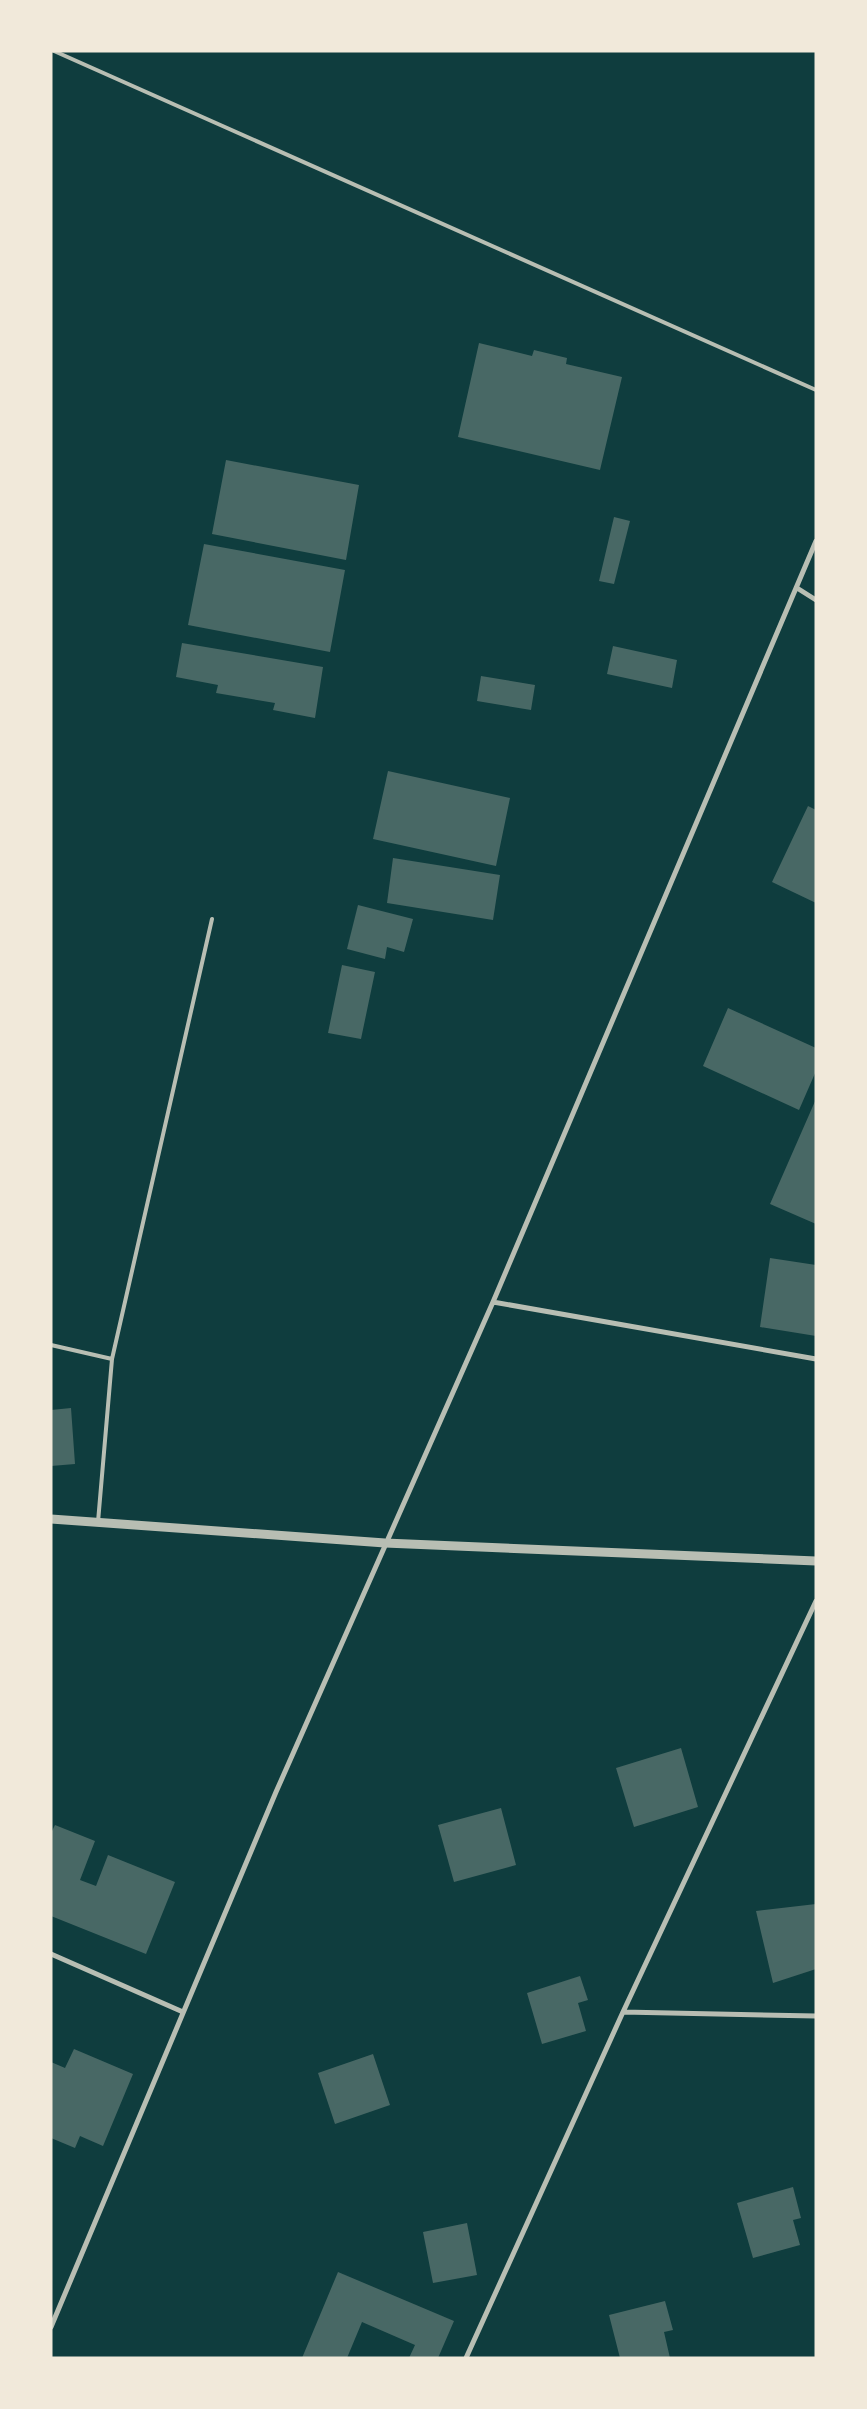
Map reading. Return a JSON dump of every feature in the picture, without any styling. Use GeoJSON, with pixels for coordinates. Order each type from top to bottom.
{"type":"FeatureCollection","features":[{"type":"Feature","properties":{"kind":"street"},"geometry":{"type":"LineString","coordinates":[[51,2327],[276,1792],[493,1302],[816,541]]}},
{"type":"Feature","properties":{"kind":"street"},"geometry":{"type":"LineString","coordinates":[[797,588],[816,600]]}},
{"type":"Feature","properties":{"kind":"street"},"geometry":{"type":"LineString","coordinates":[[493,1302],[816,1359]]}},
{"type":"Feature","properties":{"kind":"street"},"geometry":{"type":"LineString","coordinates":[[51,1519],[385,1543],[816,1561]]}},
{"type":"Feature","properties":{"kind":"street"},"geometry":{"type":"LineString","coordinates":[[466,2358],[623,2012],[816,1601]]}},
{"type":"Feature","properties":{"kind":"street"},"geometry":{"type":"LineString","coordinates":[[51,1954],[183,2012]]}},
{"type":"Feature","properties":{"kind":"street"},"geometry":{"type":"LineString","coordinates":[[623,2012],[816,2016]]}},
{"type":"Feature","properties":{"kind":"lane"},"geometry":{"type":"LineString","coordinates":[[54,51],[816,390]]}},
{"type":"Feature","properties":{"kind":"lane"},"geometry":{"type":"LineString","coordinates":[[98,1522],[112,1359],[212,918]]}},
{"type":"Feature","properties":{"kind":"lane"},"geometry":{"type":"LineString","coordinates":[[51,1345],[112,1359]]}},
{"type":"Feature","properties":{"kind":"building"},"geometry":{"type":"Polygon","coordinates":[[[479,343],[532,356],[534,350],[567,358],[566,364],[622,377],[600,470],[458,437],[479,343]]]}},
{"type":"Feature","properties":{"kind":"building"},"geometry":{"type":"Polygon","coordinates":[[[226,460],[359,485],[346,560],[212,534],[226,460]]]}},
{"type":"Feature","properties":{"kind":"building"},"geometry":{"type":"Polygon","coordinates":[[[614,517],[630,521],[614,584],[599,581],[614,517]]]}},
{"type":"Feature","properties":{"kind":"building"},"geometry":{"type":"Polygon","coordinates":[[[204,544],[345,570],[330,652],[188,625],[204,544]]]}},
{"type":"Feature","properties":{"kind":"building"},"geometry":{"type":"Polygon","coordinates":[[[182,643],[323,667],[315,718],[273,710],[275,703],[216,693],[218,685],[176,677],[182,643]]]}},
{"type":"Feature","properties":{"kind":"building"},"geometry":{"type":"Polygon","coordinates":[[[613,646],[677,660],[672,688],[607,674],[613,646]]]}},
{"type":"Feature","properties":{"kind":"building"},"geometry":{"type":"Polygon","coordinates":[[[481,676],[535,685],[531,710],[477,701],[481,676]]]}},
{"type":"Feature","properties":{"kind":"building"},"geometry":{"type":"Polygon","coordinates":[[[388,771],[510,798],[496,866],[373,839],[388,771]]]}},
{"type":"Feature","properties":{"kind":"building"},"geometry":{"type":"Polygon","coordinates":[[[808,806],[816,810],[816,903],[772,882],[808,806]]]}},
{"type":"Feature","properties":{"kind":"building"},"geometry":{"type":"Polygon","coordinates":[[[393,858],[500,875],[493,920],[387,903],[393,858]]]}},
{"type":"Feature","properties":{"kind":"building"},"geometry":{"type":"Polygon","coordinates":[[[358,905],[413,919],[404,952],[387,947],[385,959],[347,949],[358,905]]]}},
{"type":"Feature","properties":{"kind":"building"},"geometry":{"type":"Polygon","coordinates":[[[342,965],[375,972],[361,1039],[328,1033],[342,965]]]}},
{"type":"Feature","properties":{"kind":"building"},"geometry":{"type":"Polygon","coordinates":[[[728,1008],[816,1048],[816,1071],[799,1110],[703,1066],[728,1008]]]}},
{"type":"Feature","properties":{"kind":"building"},"geometry":{"type":"Polygon","coordinates":[[[816,1099],[816,1224],[770,1204],[816,1099]]]}},
{"type":"Feature","properties":{"kind":"building"},"geometry":{"type":"Polygon","coordinates":[[[770,1258],[816,1265],[816,1336],[760,1327],[770,1258]]]}},
{"type":"Feature","properties":{"kind":"building"},"geometry":{"type":"Polygon","coordinates":[[[71,1408],[75,1464],[51,1466],[51,1410],[71,1408]]]}},
{"type":"Feature","properties":{"kind":"building"},"geometry":{"type":"Polygon","coordinates":[[[681,1748],[698,1807],[634,1827],[616,1768],[681,1748]]]}},
{"type":"Feature","properties":{"kind":"building"},"geometry":{"type":"Polygon","coordinates":[[[501,1808],[516,1865],[454,1882],[438,1825],[501,1808]]]}},
{"type":"Feature","properties":{"kind":"building"},"geometry":{"type":"Polygon","coordinates":[[[55,1825],[95,1841],[80,1880],[96,1886],[108,1855],[175,1882],[146,1954],[51,1916],[51,1833],[55,1825]]]}},
{"type":"Feature","properties":{"kind":"building"},"geometry":{"type":"Polygon","coordinates":[[[816,1904],[816,1969],[773,1983],[756,1911],[816,1904]]]}},
{"type":"Feature","properties":{"kind":"building"},"geometry":{"type":"Polygon","coordinates":[[[580,1976],[588,2000],[578,2003],[586,2031],[542,2044],[527,1993],[580,1976]]]}},
{"type":"Feature","properties":{"kind":"building"},"geometry":{"type":"Polygon","coordinates":[[[74,2049],[133,2074],[103,2146],[80,2136],[75,2148],[51,2138],[51,2062],[65,2068],[74,2049]]]}},
{"type":"Feature","properties":{"kind":"building"},"geometry":{"type":"Polygon","coordinates":[[[373,2054],[390,2105],[335,2124],[318,2073],[373,2054]]]}},
{"type":"Feature","properties":{"kind":"building"},"geometry":{"type":"Polygon","coordinates":[[[793,2187],[801,2218],[793,2220],[800,2245],[753,2258],[737,2203],[793,2187]]]}},
{"type":"Feature","properties":{"kind":"building"},"geometry":{"type":"Polygon","coordinates":[[[467,2223],[477,2275],[433,2283],[423,2232],[467,2223]]]}},
{"type":"Feature","properties":{"kind":"building"},"geometry":{"type":"Polygon","coordinates":[[[338,2272],[454,2321],[438,2358],[409,2358],[415,2345],[362,2322],[347,2358],[302,2358],[338,2272]]]}},
{"type":"Feature","properties":{"kind":"building"},"geometry":{"type":"Polygon","coordinates":[[[665,2301],[673,2330],[664,2332],[670,2358],[620,2358],[609,2315],[665,2301]]]}}]}
